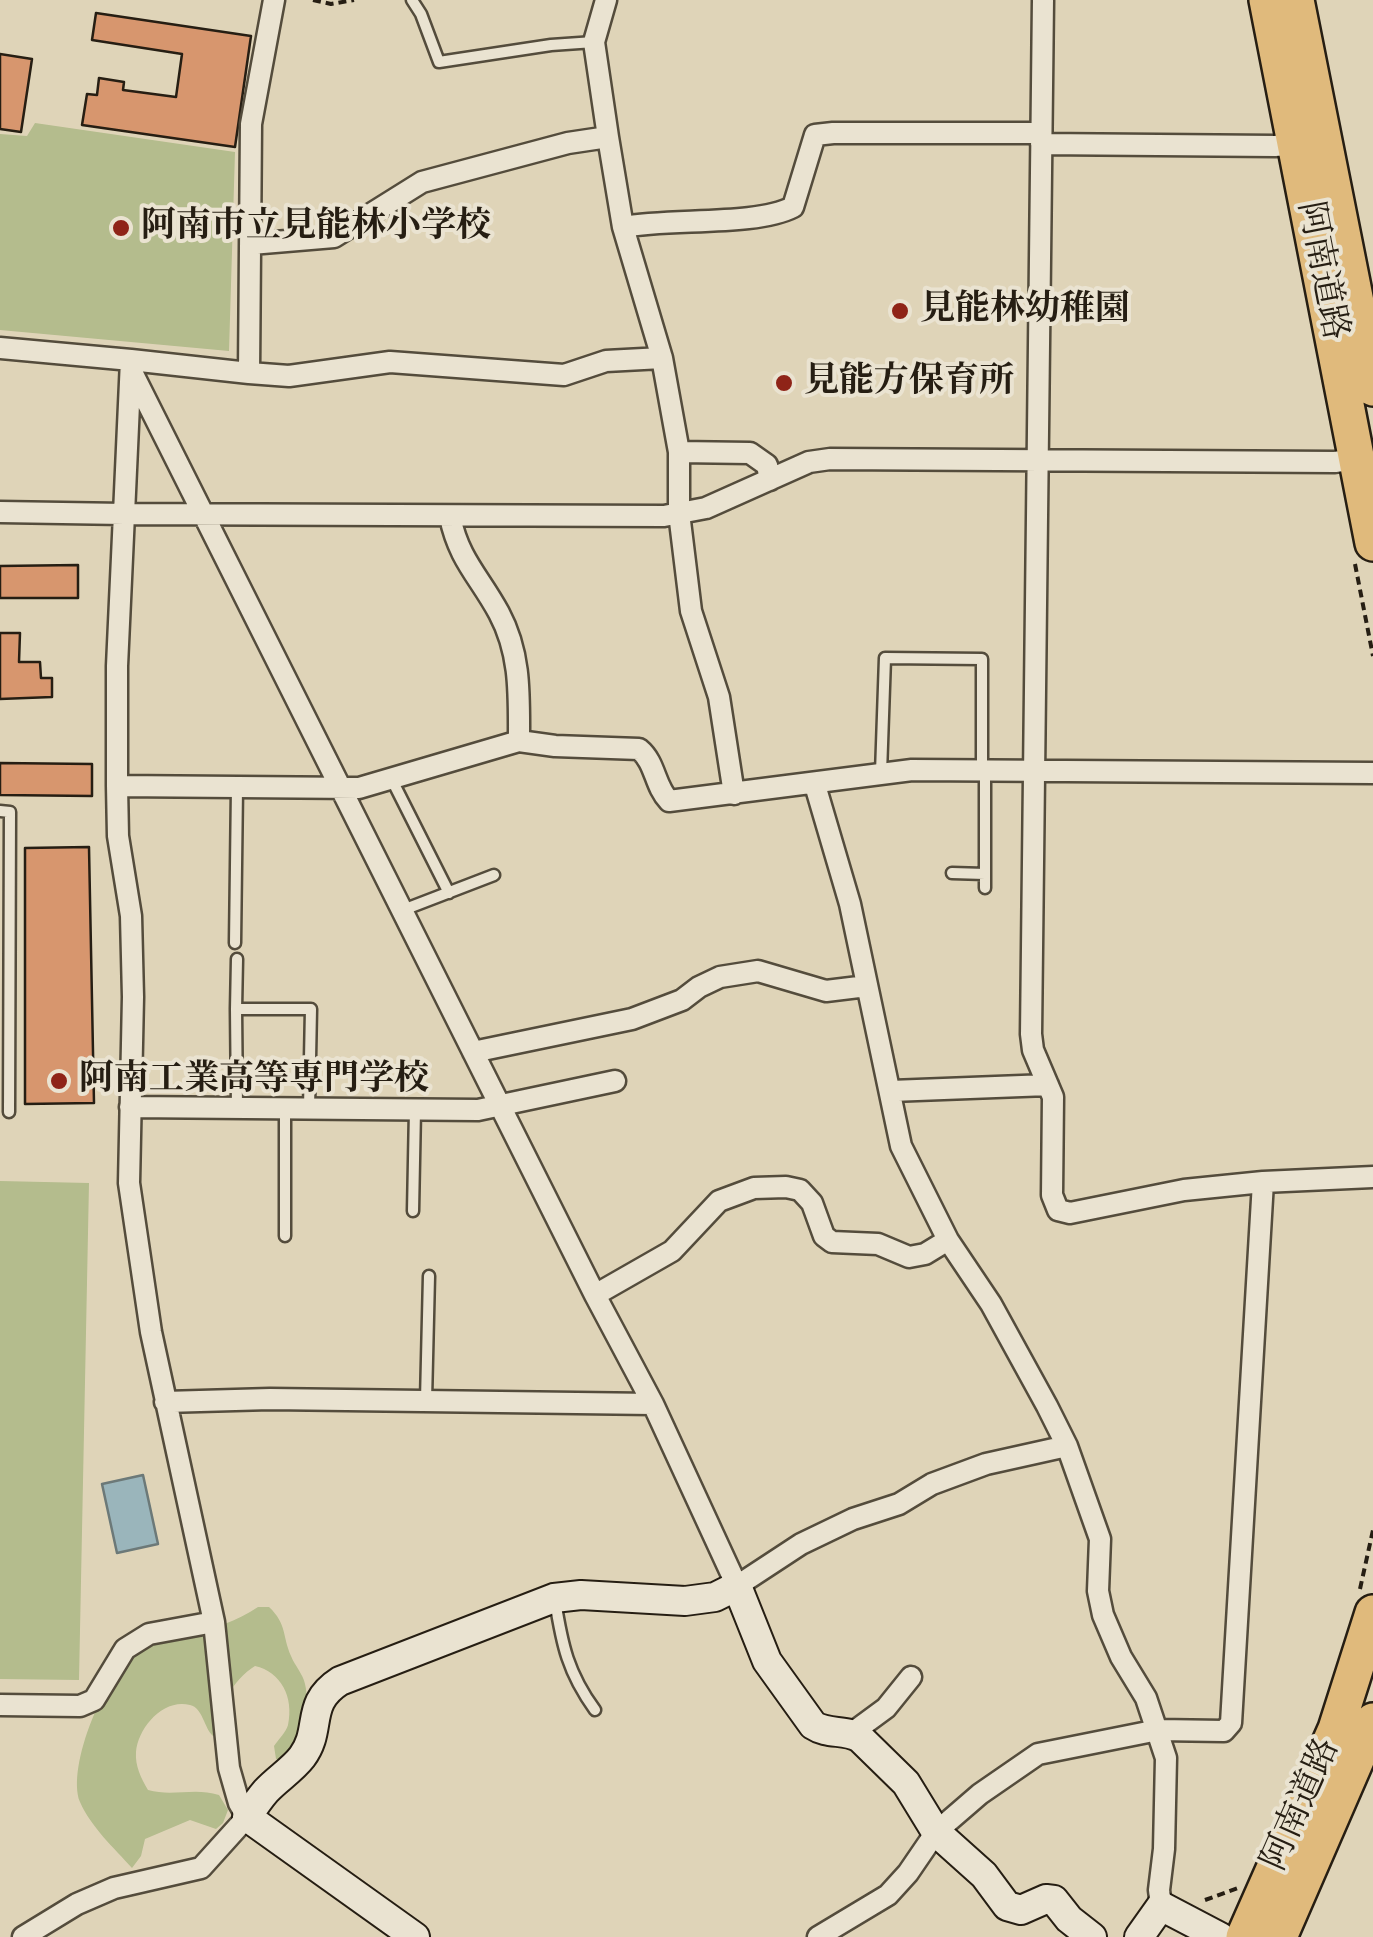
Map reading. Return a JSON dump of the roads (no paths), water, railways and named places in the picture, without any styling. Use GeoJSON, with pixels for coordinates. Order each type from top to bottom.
{"type":"FeatureCollection","features":[{"type":"Feature","properties":{"kind":"highway","name":"阿南道路"},"geometry":{"type":"LineString","coordinates":[[1267,0],[1365,458],[1373,543]]}},
{"type":"Feature","properties":{"kind":"highway","name":"阿南道路"},"geometry":{"type":"LineString","coordinates":[[1296,0],[1373,388]]}},
{"type":"Feature","properties":{"kind":"highway","name":"阿南道路"},"geometry":{"type":"LineString","coordinates":[[1244,1937],[1336,1729],[1373,1613]]}},
{"type":"Feature","properties":{"kind":"highway","name":"阿南道路"},"geometry":{"type":"LineString","coordinates":[[1279,1937],[1373,1721]]}},
{"type":"Feature","properties":{"kind":"main road"},"geometry":{"type":"LineString","coordinates":[[415,1937],[247,1817],[265,1792],[302,1757],[325,1691],[340,1681],[554,1598],[685,1601],[715,1597],[738,1586],[767,1661],[813,1725],[822,1731],[852,1733],[906,1783],[936,1832],[984,1875],[1007,1906],[1020,1910],[1046,1899],[1054,1900],[1069,1919],[1092,1937]]}},
{"type":"Feature","properties":{"kind":"main road"},"geometry":{"type":"LineString","coordinates":[[1139,1937],[1161,1906],[1220,1937]]}},
{"type":"Feature","properties":{"kind":"street"},"geometry":{"type":"LineString","coordinates":[[248,373],[251,124],[274,0]]}},
{"type":"Feature","properties":{"kind":"street"},"geometry":{"type":"LineString","coordinates":[[606,0],[594,42],[608,137],[624,227],[662,358],[679,452],[679,512],[690,610],[719,697],[734,794]]}},
{"type":"Feature","properties":{"kind":"street"},"geometry":{"type":"LineString","coordinates":[[1042,0],[1030,1034],[1054,1097],[1052,1195],[1058,1210],[1070,1213],[1184,1190],[1373,1177]]}},
{"type":"Feature","properties":{"kind":"street"},"geometry":{"type":"LineString","coordinates":[[624,227],[671,220],[776,216],[794,207],[815,135],[833,132],[1296,144]]}},
{"type":"Feature","properties":{"kind":"street"},"geometry":{"type":"LineString","coordinates":[[251,244],[334,237],[422,182],[568,143],[608,137]]}},
{"type":"Feature","properties":{"kind":"street"},"geometry":{"type":"LineString","coordinates":[[0,348],[130,364],[288,376],[390,362],[564,376],[606,361],[662,358]]}},
{"type":"Feature","properties":{"kind":"street"},"geometry":{"type":"LineString","coordinates":[[22,1937],[77,1904],[114,1888],[201,1868],[247,1817],[229,1768],[214,1622],[151,1332],[130,1183],[131,916],[118,836],[117,666],[130,364]]}},
{"type":"Feature","properties":{"kind":"street"},"geometry":{"type":"LineString","coordinates":[[130,364],[594,1296],[654,1404],[738,1586],[800,1544],[899,1504],[932,1484],[986,1464],[1067,1446]]}},
{"type":"Feature","properties":{"kind":"street"},"geometry":{"type":"LineString","coordinates":[[679,452],[750,452],[768,465],[770,480]]}},
{"type":"Feature","properties":{"kind":"street"},"geometry":{"type":"LineString","coordinates":[[0,512],[664,516],[706,508],[809,462],[830,459],[1335,462],[1365,458]]}},
{"type":"Feature","properties":{"kind":"street"},"geometry":{"type":"LineString","coordinates":[[450,517],[461,557],[500,614],[515,652],[519,672],[519,741]]}},
{"type":"Feature","properties":{"kind":"street"},"geometry":{"type":"LineString","coordinates":[[117,786],[359,788],[519,741],[639,749],[649,758],[660,792],[669,801],[912,770],[1373,773]]}},
{"type":"Feature","properties":{"kind":"street"},"geometry":{"type":"LineString","coordinates":[[815,785],[850,904],[901,1146],[948,1240],[991,1304],[1067,1446],[1100,1539],[1098,1591],[1103,1615],[1121,1657],[1146,1698],[1166,1758],[1161,1906]]}},
{"type":"Feature","properties":{"kind":"street"},"geometry":{"type":"LineString","coordinates":[[473,1052],[632,1019],[682,1000],[699,986],[720,978],[758,972],[826,991],[868,986]]}},
{"type":"Feature","properties":{"kind":"street"},"geometry":{"type":"LineString","coordinates":[[130,1107],[478,1110],[615,1081]]}},
{"type":"Feature","properties":{"kind":"street"},"geometry":{"type":"LineString","coordinates":[[892,1091],[1048,1085]]}},
{"type":"Feature","properties":{"kind":"street"},"geometry":{"type":"LineString","coordinates":[[818,1937],[888,1894],[936,1832],[980,1794],[1038,1754],[1158,1730],[1224,1732],[1231,1723],[1262,1182]]}},
{"type":"Feature","properties":{"kind":"street"},"geometry":{"type":"LineString","coordinates":[[594,1296],[672,1251],[719,1201],[754,1188],[800,1190],[812,1203],[824,1236],[832,1242],[878,1244],[909,1257],[925,1254],[948,1240]]}},
{"type":"Feature","properties":{"kind":"street"},"geometry":{"type":"LineString","coordinates":[[166,1402],[654,1404]]}},
{"type":"Feature","properties":{"kind":"street"},"geometry":{"type":"LineString","coordinates":[[0,1705],[80,1706],[94,1700],[125,1649],[149,1634],[214,1622]]}},
{"type":"Feature","properties":{"kind":"street"},"geometry":{"type":"LineString","coordinates":[[852,1733],[886,1708],[911,1677]]}},
{"type":"Feature","properties":{"kind":"lane"},"geometry":{"type":"LineString","coordinates":[[412,0],[439,62],[594,42]]}},
{"type":"Feature","properties":{"kind":"lane"},"geometry":{"type":"LineString","coordinates":[[881,774],[885,658],[982,659],[985,888]]}},
{"type":"Feature","properties":{"kind":"lane"},"geometry":{"type":"LineString","coordinates":[[392,780],[449,893]]}},
{"type":"Feature","properties":{"kind":"lane"},"geometry":{"type":"LineString","coordinates":[[235,943],[237,788]]}},
{"type":"Feature","properties":{"kind":"lane"},"geometry":{"type":"LineString","coordinates":[[0,812],[10,812],[5,986],[9,1112]]}},
{"type":"Feature","properties":{"kind":"lane"},"geometry":{"type":"LineString","coordinates":[[952,874],[985,874]]}},
{"type":"Feature","properties":{"kind":"lane"},"geometry":{"type":"LineString","coordinates":[[403,910],[494,875]]}},
{"type":"Feature","properties":{"kind":"lane"},"geometry":{"type":"LineString","coordinates":[[237,959],[237,1107]]}},
{"type":"Feature","properties":{"kind":"lane"},"geometry":{"type":"LineString","coordinates":[[236,1009],[311,1010],[310,1108]]}},
{"type":"Feature","properties":{"kind":"lane"},"geometry":{"type":"LineString","coordinates":[[284,1108],[285,1236]]}},
{"type":"Feature","properties":{"kind":"lane"},"geometry":{"type":"LineString","coordinates":[[413,1211],[415,1109]]}},
{"type":"Feature","properties":{"kind":"lane"},"geometry":{"type":"LineString","coordinates":[[426,1402],[429,1276]]}},
{"type":"Feature","properties":{"kind":"lane"},"geometry":{"type":"LineString","coordinates":[[554,1598],[563,1650],[575,1683],[594,1710]]}},
{"type":"Feature","properties":{"kind":"water"},"geometry":{"type":"Polygon","coordinates":[[[143,1475],[158,1544],[117,1553],[102,1484],[143,1475]]]}},
{"type":"Feature","properties":{"kind":"place","name":"阿南市立見能林小学校"},"geometry":{"type":"Point","coordinates":[121,228]}},
{"type":"Feature","properties":{"kind":"place","name":"見能林幼稚園"},"geometry":{"type":"Point","coordinates":[900,311]}},
{"type":"Feature","properties":{"kind":"place","name":"見能方保育所"},"geometry":{"type":"Point","coordinates":[784,383]}},
{"type":"Feature","properties":{"kind":"place","name":"阿南工業高等専門学校"},"geometry":{"type":"Point","coordinates":[59,1081]}}]}
